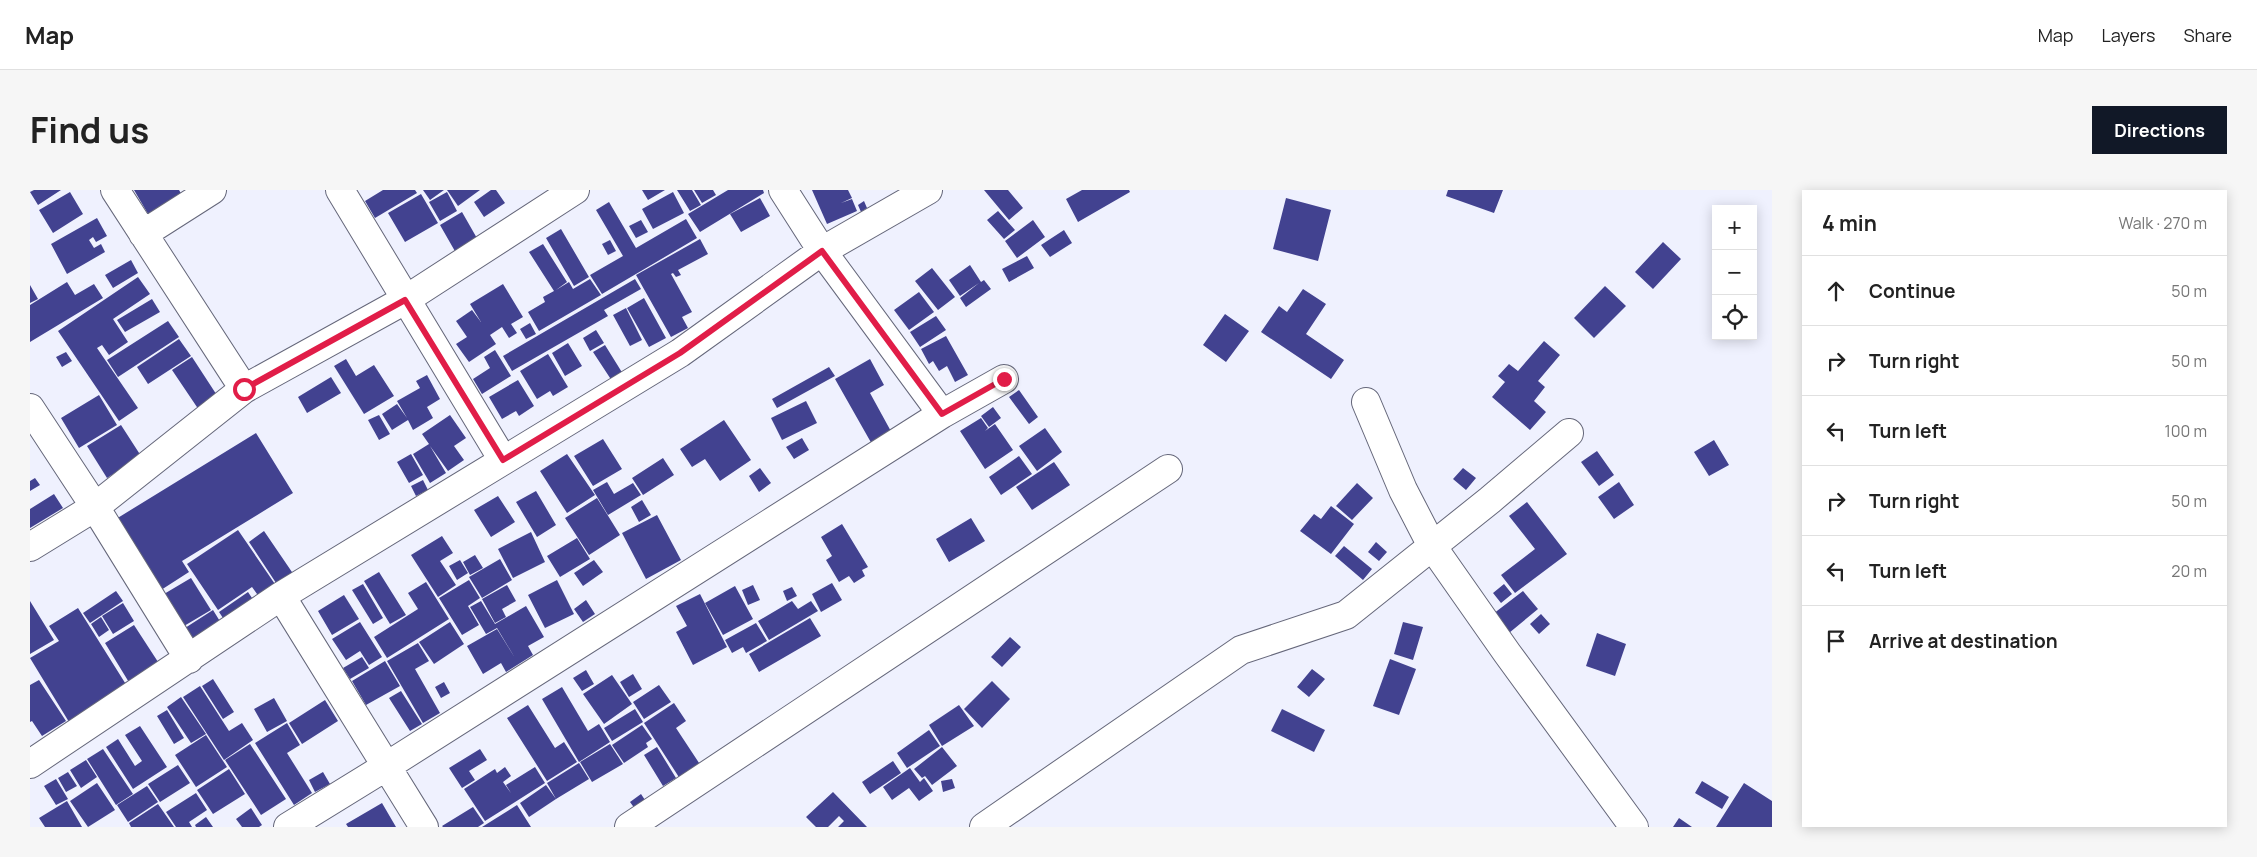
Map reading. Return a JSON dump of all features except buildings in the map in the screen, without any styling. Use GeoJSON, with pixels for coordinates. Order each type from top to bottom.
{"type":"FeatureCollection","features":[{"type":"Feature","properties":{"kind":"street"},"geometry":{"type":"LineString","coordinates":[[115,190],[244,389]]}},
{"type":"Feature","properties":{"kind":"street"},"geometry":{"type":"LineString","coordinates":[[143,234],[212,190]]}},
{"type":"Feature","properties":{"kind":"street"},"geometry":{"type":"LineString","coordinates":[[340,190],[503,460]]}},
{"type":"Feature","properties":{"kind":"street"},"geometry":{"type":"LineString","coordinates":[[784,190],[822,251],[942,414]]}},
{"type":"Feature","properties":{"kind":"street"},"geometry":{"type":"LineString","coordinates":[[30,764],[281,596],[680,353],[822,251],[928,190]]}},
{"type":"Feature","properties":{"kind":"street"},"geometry":{"type":"LineString","coordinates":[[30,546],[94,507],[244,389],[405,300],[568,192]]}},
{"type":"Feature","properties":{"kind":"street"},"geometry":{"type":"LineString","coordinates":[[288,827],[942,414],[1004,379]]}},
{"type":"Feature","properties":{"kind":"street"},"geometry":{"type":"LineString","coordinates":[[1366,402],[1402,490],[1432,546],[1507,653],[1634,827]]}},
{"type":"Feature","properties":{"kind":"street"},"geometry":{"type":"LineString","coordinates":[[30,408],[189,659]]}},
{"type":"Feature","properties":{"kind":"street"},"geometry":{"type":"LineString","coordinates":[[984,827],[1241,650],[1346,614],[1490,500],[1569,433]]}},
{"type":"Feature","properties":{"kind":"street"},"geometry":{"type":"LineString","coordinates":[[630,827],[1168,469]]}},
{"type":"Feature","properties":{"kind":"street"},"geometry":{"type":"LineString","coordinates":[[281,596],[424,827]]}},
{"type":"Feature","properties":{"kind":"route"},"geometry":{"type":"LineString","coordinates":[[244,389],[405,300],[503,460],[680,353],[822,251],[942,414],[1004,379]]}}]}
